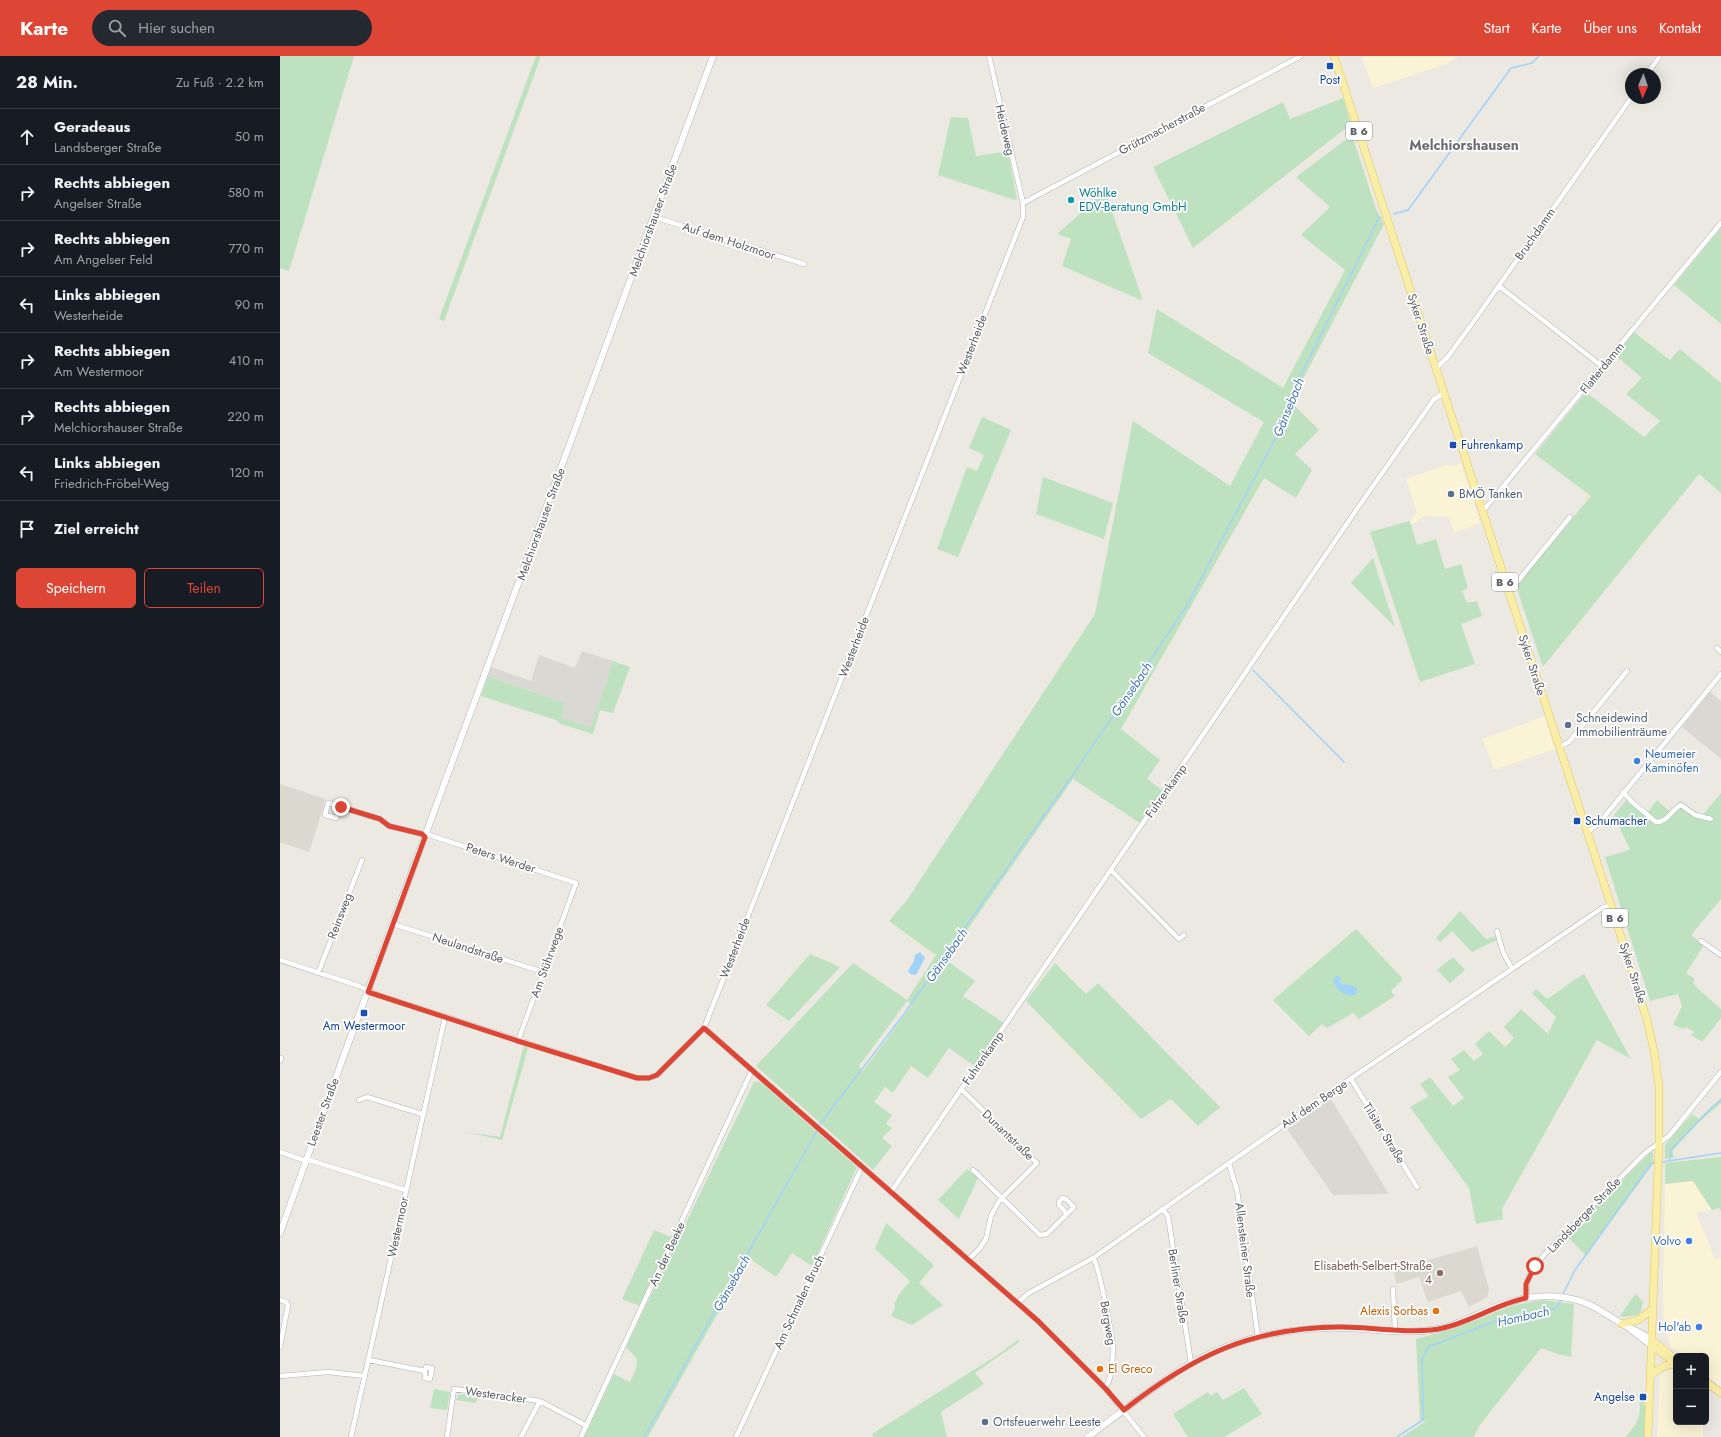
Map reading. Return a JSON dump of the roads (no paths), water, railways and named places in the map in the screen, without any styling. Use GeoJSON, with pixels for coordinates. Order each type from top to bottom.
{"type":"FeatureCollection","features":[{"type":"Feature","properties":{"kind":"main road","name":"Syker Straße"},"geometry":{"type":"LineString","coordinates":[[1334,56],[1644,1008],[1654,1051],[1660,1104],[1652,1343]]}},
{"type":"Feature","properties":{"kind":"main road"},"geometry":{"type":"LineString","coordinates":[[1626,1326],[1638,1320],[1653,1309]]}},
{"type":"Feature","properties":{"kind":"main road"},"geometry":{"type":"LineString","coordinates":[[1652,1343],[1673,1360]]}},
{"type":"Feature","properties":{"kind":"main road","name":"B 6"},"geometry":{"type":"LineString","coordinates":[[1648,1437],[1652,1343]]}},
{"type":"Feature","properties":{"kind":"main road"},"geometry":{"type":"LineString","coordinates":[[1650,1375],[1664,1366],[1673,1363]]}},
{"type":"Feature","properties":{"kind":"main road"},"geometry":{"type":"LineString","coordinates":[[1709,1384],[1721,1393]]}},
{"type":"Feature","properties":{"kind":"street","name":"Melchiorshauser Straße"},"geometry":{"type":"LineString","coordinates":[[368,992],[713,56]]}},
{"type":"Feature","properties":{"kind":"street","name":"Heideweg"},"geometry":{"type":"LineString","coordinates":[[989,56],[1023,203]]}},
{"type":"Feature","properties":{"kind":"street","name":"Grützmacherstraße"},"geometry":{"type":"LineString","coordinates":[[1023,203],[1302,56]]}},
{"type":"Feature","properties":{"kind":"street"},"geometry":{"type":"LineString","coordinates":[[1652,68],[1660,56]]}},
{"type":"Feature","properties":{"kind":"street","name":"Bruchdamm"},"geometry":{"type":"LineString","coordinates":[[1436,368],[1446,358],[1499,286],[1627,104]]}},
{"type":"Feature","properties":{"kind":"street","name":"Westerheide"},"geometry":{"type":"LineString","coordinates":[[518,1041],[637,1078],[649,1078],[657,1075],[704,1028],[1023,217],[1023,203]]}},
{"type":"Feature","properties":{"kind":"street","name":"Auf dem Holzmoor"},"geometry":{"type":"LineString","coordinates":[[654,217],[804,264]]}},
{"type":"Feature","properties":{"kind":"street","name":"Flatterdamm"},"geometry":{"type":"LineString","coordinates":[[1482,512],[1721,224]]}},
{"type":"Feature","properties":{"kind":"street"},"geometry":{"type":"LineString","coordinates":[[1499,286],[1603,367]]}},
{"type":"Feature","properties":{"kind":"street","name":"Fuhrenkamp"},"geometry":{"type":"LineString","coordinates":[[891,1192],[1418,422],[1434,399],[1444,393]]}},
{"type":"Feature","properties":{"kind":"street"},"geometry":{"type":"LineString","coordinates":[[1509,592],[1570,517]]}},
{"type":"Feature","properties":{"kind":"street"},"geometry":{"type":"LineString","coordinates":[[1559,747],[1569,742],[1627,671]]}},
{"type":"Feature","properties":{"kind":"street"},"geometry":{"type":"LineString","coordinates":[[1587,833],[1600,822],[1721,674]]}},
{"type":"Feature","properties":{"kind":"street"},"geometry":{"type":"LineString","coordinates":[[1623,792],[1632,802],[1656,822],[1666,820],[1676,808],[1681,806],[1695,815],[1711,819]]}},
{"type":"Feature","properties":{"kind":"street","name":"Peters Werder"},"geometry":{"type":"LineString","coordinates":[[341,807],[380,819],[389,826],[426,835],[576,883]]}},
{"type":"Feature","properties":{"kind":"street","name":"Reinsweg"},"geometry":{"type":"LineString","coordinates":[[318,973],[362,860]]}},
{"type":"Feature","properties":{"kind":"street"},"geometry":{"type":"LineString","coordinates":[[1111,870],[1179,939],[1184,935]]}},
{"type":"Feature","properties":{"kind":"street","name":"Am Stührwege"},"geometry":{"type":"LineString","coordinates":[[518,1041],[542,972],[576,883]]}},
{"type":"Feature","properties":{"kind":"street","name":"Auf dem Berge"},"geometry":{"type":"LineString","coordinates":[[1017,1303],[1029,1293],[1093,1258],[1512,969],[1602,908],[1611,905]]}},
{"type":"Feature","properties":{"kind":"street","name":"Neulandstraße"},"geometry":{"type":"LineString","coordinates":[[393,924],[542,972]]}},
{"type":"Feature","properties":{"kind":"street"},"geometry":{"type":"LineString","coordinates":[[1497,931],[1503,952],[1512,969]]}},
{"type":"Feature","properties":{"kind":"street"},"geometry":{"type":"LineString","coordinates":[[1701,940],[1721,955]]}},
{"type":"Feature","properties":{"kind":"street"},"geometry":{"type":"LineString","coordinates":[[280,960],[359,986],[368,992],[518,1041]]}},
{"type":"Feature","properties":{"kind":"street","name":"Leester Straße"},"geometry":{"type":"LineString","coordinates":[[280,1233],[368,992]]}},
{"type":"Feature","properties":{"kind":"street","name":"Westermoor"},"geometry":{"type":"LineString","coordinates":[[351,1437],[422,1114],[445,1017]]}},
{"type":"Feature","properties":{"kind":"street"},"geometry":{"type":"LineString","coordinates":[[704,1028],[1038,1321],[1105,1388],[1144,1437]]}},
{"type":"Feature","properties":{"kind":"street","name":"An der Beeke"},"geometry":{"type":"LineString","coordinates":[[581,1437],[752,1070]]}},
{"type":"Feature","properties":{"kind":"street","name":"Landsberger Straße"},"geometry":{"type":"LineString","coordinates":[[1526,1298],[1528,1278],[1544,1256],[1645,1153],[1668,1136],[1721,1072]]}},
{"type":"Feature","properties":{"kind":"street","name":"Tilsiter Straße"},"geometry":{"type":"LineString","coordinates":[[1351,1079],[1417,1187]]}},
{"type":"Feature","properties":{"kind":"street","name":"Dunantstraße"},"geometry":{"type":"LineString","coordinates":[[961,1089],[1037,1163],[1002,1198],[991,1216],[986,1239],[980,1248],[968,1260]]}},
{"type":"Feature","properties":{"kind":"street"},"geometry":{"type":"LineString","coordinates":[[359,1100],[367,1097],[422,1114]]}},
{"type":"Feature","properties":{"kind":"street"},"geometry":{"type":"LineString","coordinates":[[280,1152],[405,1190]]}},
{"type":"Feature","properties":{"kind":"street","name":"Allensteiner Straße"},"geometry":{"type":"LineString","coordinates":[[1228,1164],[1237,1190],[1258,1337]]}},
{"type":"Feature","properties":{"kind":"street","name":"Am Schmalen Bruch"},"geometry":{"type":"LineString","coordinates":[[736,1437],[862,1167]]}},
{"type":"Feature","properties":{"kind":"street"},"geometry":{"type":"LineString","coordinates":[[974,1170],[1040,1235],[1046,1234],[1067,1214]]}},
{"type":"Feature","properties":{"kind":"street","name":"Berliner Straße"},"geometry":{"type":"LineString","coordinates":[[1162,1210],[1168,1216],[1191,1363]]}},
{"type":"Feature","properties":{"kind":"street","name":"Bergweg"},"geometry":{"type":"LineString","coordinates":[[1093,1258],[1099,1276],[1113,1351],[1108,1384],[1105,1388]]}},
{"type":"Feature","properties":{"kind":"street"},"geometry":{"type":"LineString","coordinates":[[1393,1289],[1395,1331]]}},
{"type":"Feature","properties":{"kind":"street"},"geometry":{"type":"LineString","coordinates":[[1088,1437],[1166,1379],[1191,1363],[1227,1347],[1283,1331],[1323,1328],[1395,1331],[1438,1329],[1451,1326],[1510,1302],[1544,1296],[1563,1298],[1589,1304],[1652,1343]]}},
{"type":"Feature","properties":{"kind":"street"},"geometry":{"type":"LineString","coordinates":[[280,1300],[286,1302],[288,1305],[280,1347]]}},
{"type":"Feature","properties":{"kind":"street"},"geometry":{"type":"LineString","coordinates":[[369,1360],[425,1371]]}},
{"type":"Feature","properties":{"kind":"street"},"geometry":{"type":"LineString","coordinates":[[280,1376],[328,1372],[365,1376]]}},
{"type":"Feature","properties":{"kind":"street","name":"Westeracker"},"geometry":{"type":"LineString","coordinates":[[447,1437],[454,1389],[540,1401],[587,1426]]}},
{"type":"Feature","properties":{"kind":"street","name":"Westeracker"},"geometry":{"type":"LineString","coordinates":[[521,1437],[540,1401]]}},
{"type":"Feature","properties":{"kind":"water"},"geometry":{"type":"Polygon","coordinates":[[[920,952],[925,958],[916,975],[910,974],[908,971],[914,961],[915,955],[920,952]]]}},
{"type":"Feature","properties":{"kind":"water"},"geometry":{"type":"Polygon","coordinates":[[[1336,976],[1341,977],[1341,984],[1351,985],[1357,988],[1357,993],[1355,995],[1347,995],[1341,992],[1333,981],[1336,976]]]}},
{"type":"Feature","properties":{"kind":"waterway","name":"Gänsebach"},"geometry":{"type":"LineString","coordinates":[[1394,214],[1408,210],[1511,68],[1532,63],[1539,56]]}},
{"type":"Feature","properties":{"kind":"waterway","name":"Gänsebach"},"geometry":{"type":"LineString","coordinates":[[820,1124],[904,1014],[1077,769],[1186,607],[1281,428],[1290,397],[1379,218],[1381,218]]}},
{"type":"Feature","properties":{"kind":"waterway"},"geometry":{"type":"LineString","coordinates":[[1253,670],[1344,762]]}},
{"type":"Feature","properties":{"kind":"waterway"},"geometry":{"type":"LineString","coordinates":[[1670,1161],[1671,1150],[1712,1107],[1721,1100]]}},
{"type":"Feature","properties":{"kind":"waterway","name":"Gänsebach"},"geometry":{"type":"LineString","coordinates":[[644,1437],[818,1129]]}},
{"type":"Feature","properties":{"kind":"waterway","name":"Hombach"},"geometry":{"type":"LineString","coordinates":[[1662,1162],[1721,1153]]}},
{"type":"Feature","properties":{"kind":"waterway","name":"Hombach"},"geometry":{"type":"LineString","coordinates":[[1562,1296],[1575,1270],[1648,1168],[1653,1163],[1656,1163]]}},
{"type":"Feature","properties":{"kind":"waterway","name":"Hombach"},"geometry":{"type":"LineString","coordinates":[[1397,1437],[1423,1420],[1422,1359],[1428,1347],[1506,1317],[1557,1308],[1561,1299]]}},
{"type":"Feature","properties":{"kind":"place","name":"Post"},"geometry":{"type":"Point","coordinates":[1330,66]}},
{"type":"Feature","properties":{"kind":"place","name":"Wöhlke EDV-Beratung GmbH"},"geometry":{"type":"Point","coordinates":[1071,200]}},
{"type":"Feature","properties":{"kind":"place","name":"Fuhrenkamp"},"geometry":{"type":"Point","coordinates":[1453,445]}},
{"type":"Feature","properties":{"kind":"place","name":"BMÖ Tanken"},"geometry":{"type":"Point","coordinates":[1451,494]}},
{"type":"Feature","properties":{"kind":"place","name":"Schneidewind Immobilienträume"},"geometry":{"type":"Point","coordinates":[1568,725]}},
{"type":"Feature","properties":{"kind":"place","name":"Neumeier Kaminöfen"},"geometry":{"type":"Point","coordinates":[1637,761]}},
{"type":"Feature","properties":{"kind":"place","name":"Schumacher"},"geometry":{"type":"Point","coordinates":[1577,821]}},
{"type":"Feature","properties":{"kind":"place","name":"Am Westermoor"},"geometry":{"type":"Point","coordinates":[364,1013]}},
{"type":"Feature","properties":{"kind":"place","name":"Volvo"},"geometry":{"type":"Point","coordinates":[1689,1241]}},
{"type":"Feature","properties":{"kind":"place","name":"Elisabeth-Selbert-Straße 4"},"geometry":{"type":"Point","coordinates":[1440,1273]}},
{"type":"Feature","properties":{"kind":"place","name":"Alexis Sorbas"},"geometry":{"type":"Point","coordinates":[1436,1311]}},
{"type":"Feature","properties":{"kind":"place","name":"Hol'ab"},"geometry":{"type":"Point","coordinates":[1699,1327]}},
{"type":"Feature","properties":{"kind":"place","name":"El Greco"},"geometry":{"type":"Point","coordinates":[1100,1369]}},
{"type":"Feature","properties":{"kind":"place","name":"Angelse"},"geometry":{"type":"Point","coordinates":[1643,1397]}},
{"type":"Feature","properties":{"kind":"place","name":"Ortsfeuerwehr Leeste"},"geometry":{"type":"Point","coordinates":[985,1422]}},
{"type":"Feature","properties":{"kind":"district","name":"Melchiorshausen"},"geometry":{"type":"Point","coordinates":[1464,145]}}]}
